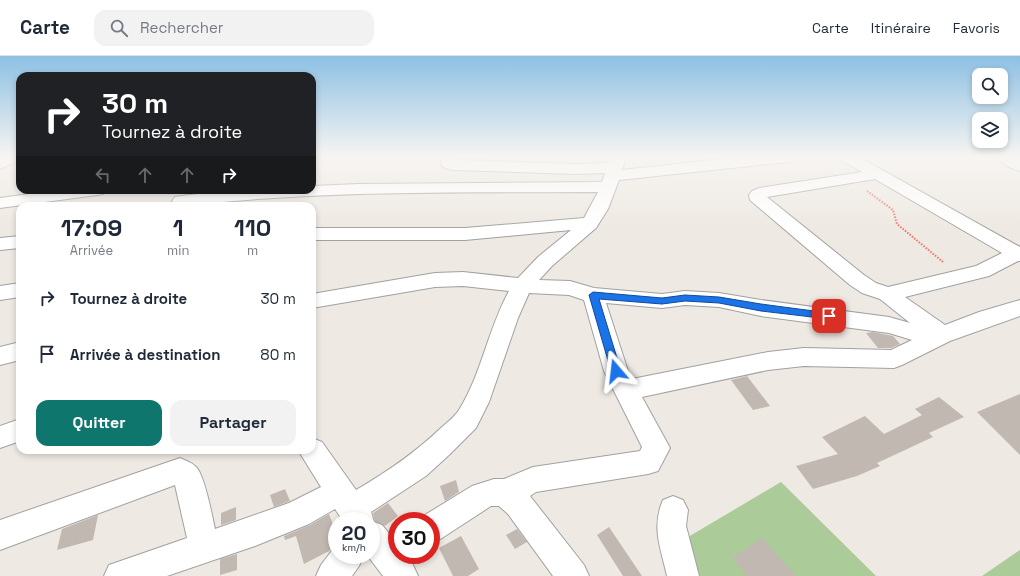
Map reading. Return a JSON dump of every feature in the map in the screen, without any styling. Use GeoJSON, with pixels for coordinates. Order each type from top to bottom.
{"type":"FeatureCollection","features":[{"type":"Feature","properties":{"kind":"street"},"geometry":{"type":"LineString","coordinates":[[316,191],[474,181]]}},
{"type":"Feature","properties":{"kind":"street"},"geometry":{"type":"LineString","coordinates":[[120,576],[205,548],[298,514],[350,507],[392,485],[435,453],[467,419],[480,392],[501,331],[523,286],[537,270],[589,224],[602,206],[610,181]]}},
{"type":"Feature","properties":{"kind":"street"},"geometry":{"type":"LineString","coordinates":[[837,181],[765,192],[758,195],[759,200],[856,280],[869,288],[887,294],[939,336]]}},
{"type":"Feature","properties":{"kind":"street"},"geometry":{"type":"LineString","coordinates":[[891,181],[1018,254]]}},
{"type":"Feature","properties":{"kind":"street"},"geometry":{"type":"LineString","coordinates":[[0,203],[67,194]]}},
{"type":"Feature","properties":{"kind":"street"},"geometry":{"type":"LineString","coordinates":[[180,199],[242,194]]}},
{"type":"Feature","properties":{"kind":"street"},"geometry":{"type":"LineString","coordinates":[[316,234],[464,234],[571,224],[589,224]]}},
{"type":"Feature","properties":{"kind":"street"},"geometry":{"type":"LineString","coordinates":[[0,244],[16,242]]}},
{"type":"Feature","properties":{"kind":"street"},"geometry":{"type":"LineString","coordinates":[[887,294],[982,271],[1018,254]]}},
{"type":"Feature","properties":{"kind":"street"},"geometry":{"type":"LineString","coordinates":[[316,300],[447,279],[462,279],[523,286],[570,288],[593,295],[662,301],[685,298],[719,300],[761,308],[889,325],[939,336]]}},
{"type":"Feature","properties":{"kind":"street"},"geometry":{"type":"LineString","coordinates":[[0,293],[16,291]]}},
{"type":"Feature","properties":{"kind":"street"},"geometry":{"type":"LineString","coordinates":[[505,494],[533,480],[648,462],[656,448],[616,371],[593,295]]}},
{"type":"Feature","properties":{"kind":"street"},"geometry":{"type":"LineString","coordinates":[[626,390],[670,382],[740,366],[797,358],[894,359],[939,336],[987,318],[1020,308]]}},
{"type":"Feature","properties":{"kind":"street"},"geometry":{"type":"LineString","coordinates":[[0,356],[16,352]]}},
{"type":"Feature","properties":{"kind":"street"},"geometry":{"type":"LineString","coordinates":[[0,437],[16,431]]}},
{"type":"Feature","properties":{"kind":"street"},"geometry":{"type":"LineString","coordinates":[[315,454],[350,507]]}},
{"type":"Feature","properties":{"kind":"street"},"geometry":{"type":"LineString","coordinates":[[0,535],[180,471],[187,477],[205,548]]}},
{"type":"Feature","properties":{"kind":"street"},"geometry":{"type":"LineString","coordinates":[[440,522],[482,496],[494,492],[505,494],[518,504],[573,576]]}},
{"type":"Feature","properties":{"kind":"street"},"geometry":{"type":"LineString","coordinates":[[673,510],[670,526],[684,576]]}},
{"type":"Feature","properties":{"kind":"street"},"geometry":{"type":"LineString","coordinates":[[332,576],[341,564]]}},
{"type":"Feature","properties":{"kind":"path"},"geometry":{"type":"LineString","coordinates":[[855,181],[893,210],[897,224],[961,277]]}},
{"type":"Feature","properties":{"kind":"green space"},"geometry":{"type":"Polygon","coordinates":[[[781,482],[876,576],[681,576],[661,553],[781,482]]]}},
{"type":"Feature","properties":{"kind":"green space"},"geometry":{"type":"Polygon","coordinates":[[[1020,550],[1020,576],[982,576],[1020,550]]]}},
{"type":"Feature","properties":{"kind":"building"},"geometry":{"type":"Polygon","coordinates":[[[873,332],[893,336],[900,344],[891,348],[878,348],[866,333],[873,332]]]}},
{"type":"Feature","properties":{"kind":"building"},"geometry":{"type":"Polygon","coordinates":[[[747,376],[770,406],[753,410],[731,380],[747,376]]]}},
{"type":"Feature","properties":{"kind":"building"},"geometry":{"type":"Polygon","coordinates":[[[1020,394],[1020,455],[977,412],[1020,394]]]}},
{"type":"Feature","properties":{"kind":"building"},"geometry":{"type":"Polygon","coordinates":[[[939,397],[964,417],[929,433],[933,437],[877,463],[880,466],[857,476],[813,489],[796,466],[838,454],[822,437],[865,416],[884,434],[922,415],[915,409],[939,397]]]}},
{"type":"Feature","properties":{"kind":"building"},"geometry":{"type":"Polygon","coordinates":[[[456,480],[459,492],[445,501],[440,486],[456,480]]]}},
{"type":"Feature","properties":{"kind":"building"},"geometry":{"type":"Polygon","coordinates":[[[285,489],[290,501],[274,507],[270,495],[285,489]]]}},
{"type":"Feature","properties":{"kind":"building"},"geometry":{"type":"Polygon","coordinates":[[[388,503],[395,512],[388,512],[388,524],[385,526],[380,524],[380,512],[374,512],[388,503]]]}},
{"type":"Feature","properties":{"kind":"building"},"geometry":{"type":"Polygon","coordinates":[[[236,507],[236,520],[221,525],[221,513],[236,507]]]}},
{"type":"Feature","properties":{"kind":"building"},"geometry":{"type":"Polygon","coordinates":[[[98,515],[93,540],[57,550],[62,529],[98,515]]]}},
{"type":"Feature","properties":{"kind":"building"},"geometry":{"type":"Polygon","coordinates":[[[328,515],[328,552],[304,564],[296,536],[285,540],[284,536],[310,525],[328,515]]]}},
{"type":"Feature","properties":{"kind":"building"},"geometry":{"type":"Polygon","coordinates":[[[609,527],[642,576],[623,576],[597,535],[609,527]]]}},
{"type":"Feature","properties":{"kind":"building"},"geometry":{"type":"Polygon","coordinates":[[[517,529],[527,542],[515,549],[506,535],[517,529]]]}},
{"type":"Feature","properties":{"kind":"building"},"geometry":{"type":"Polygon","coordinates":[[[461,536],[479,569],[468,576],[453,576],[440,547],[461,536]]]}},
{"type":"Feature","properties":{"kind":"building"},"geometry":{"type":"Polygon","coordinates":[[[762,538],[796,576],[747,576],[732,558],[762,538]]]}},
{"type":"Feature","properties":{"kind":"building"},"geometry":{"type":"Polygon","coordinates":[[[237,554],[237,570],[220,575],[220,559],[237,554]]]}},
{"type":"Feature","properties":{"kind":"route"},"geometry":{"type":"LineString","coordinates":[[616,371],[593,295],[662,301],[685,298],[719,300],[761,308],[829,316]]}}]}
